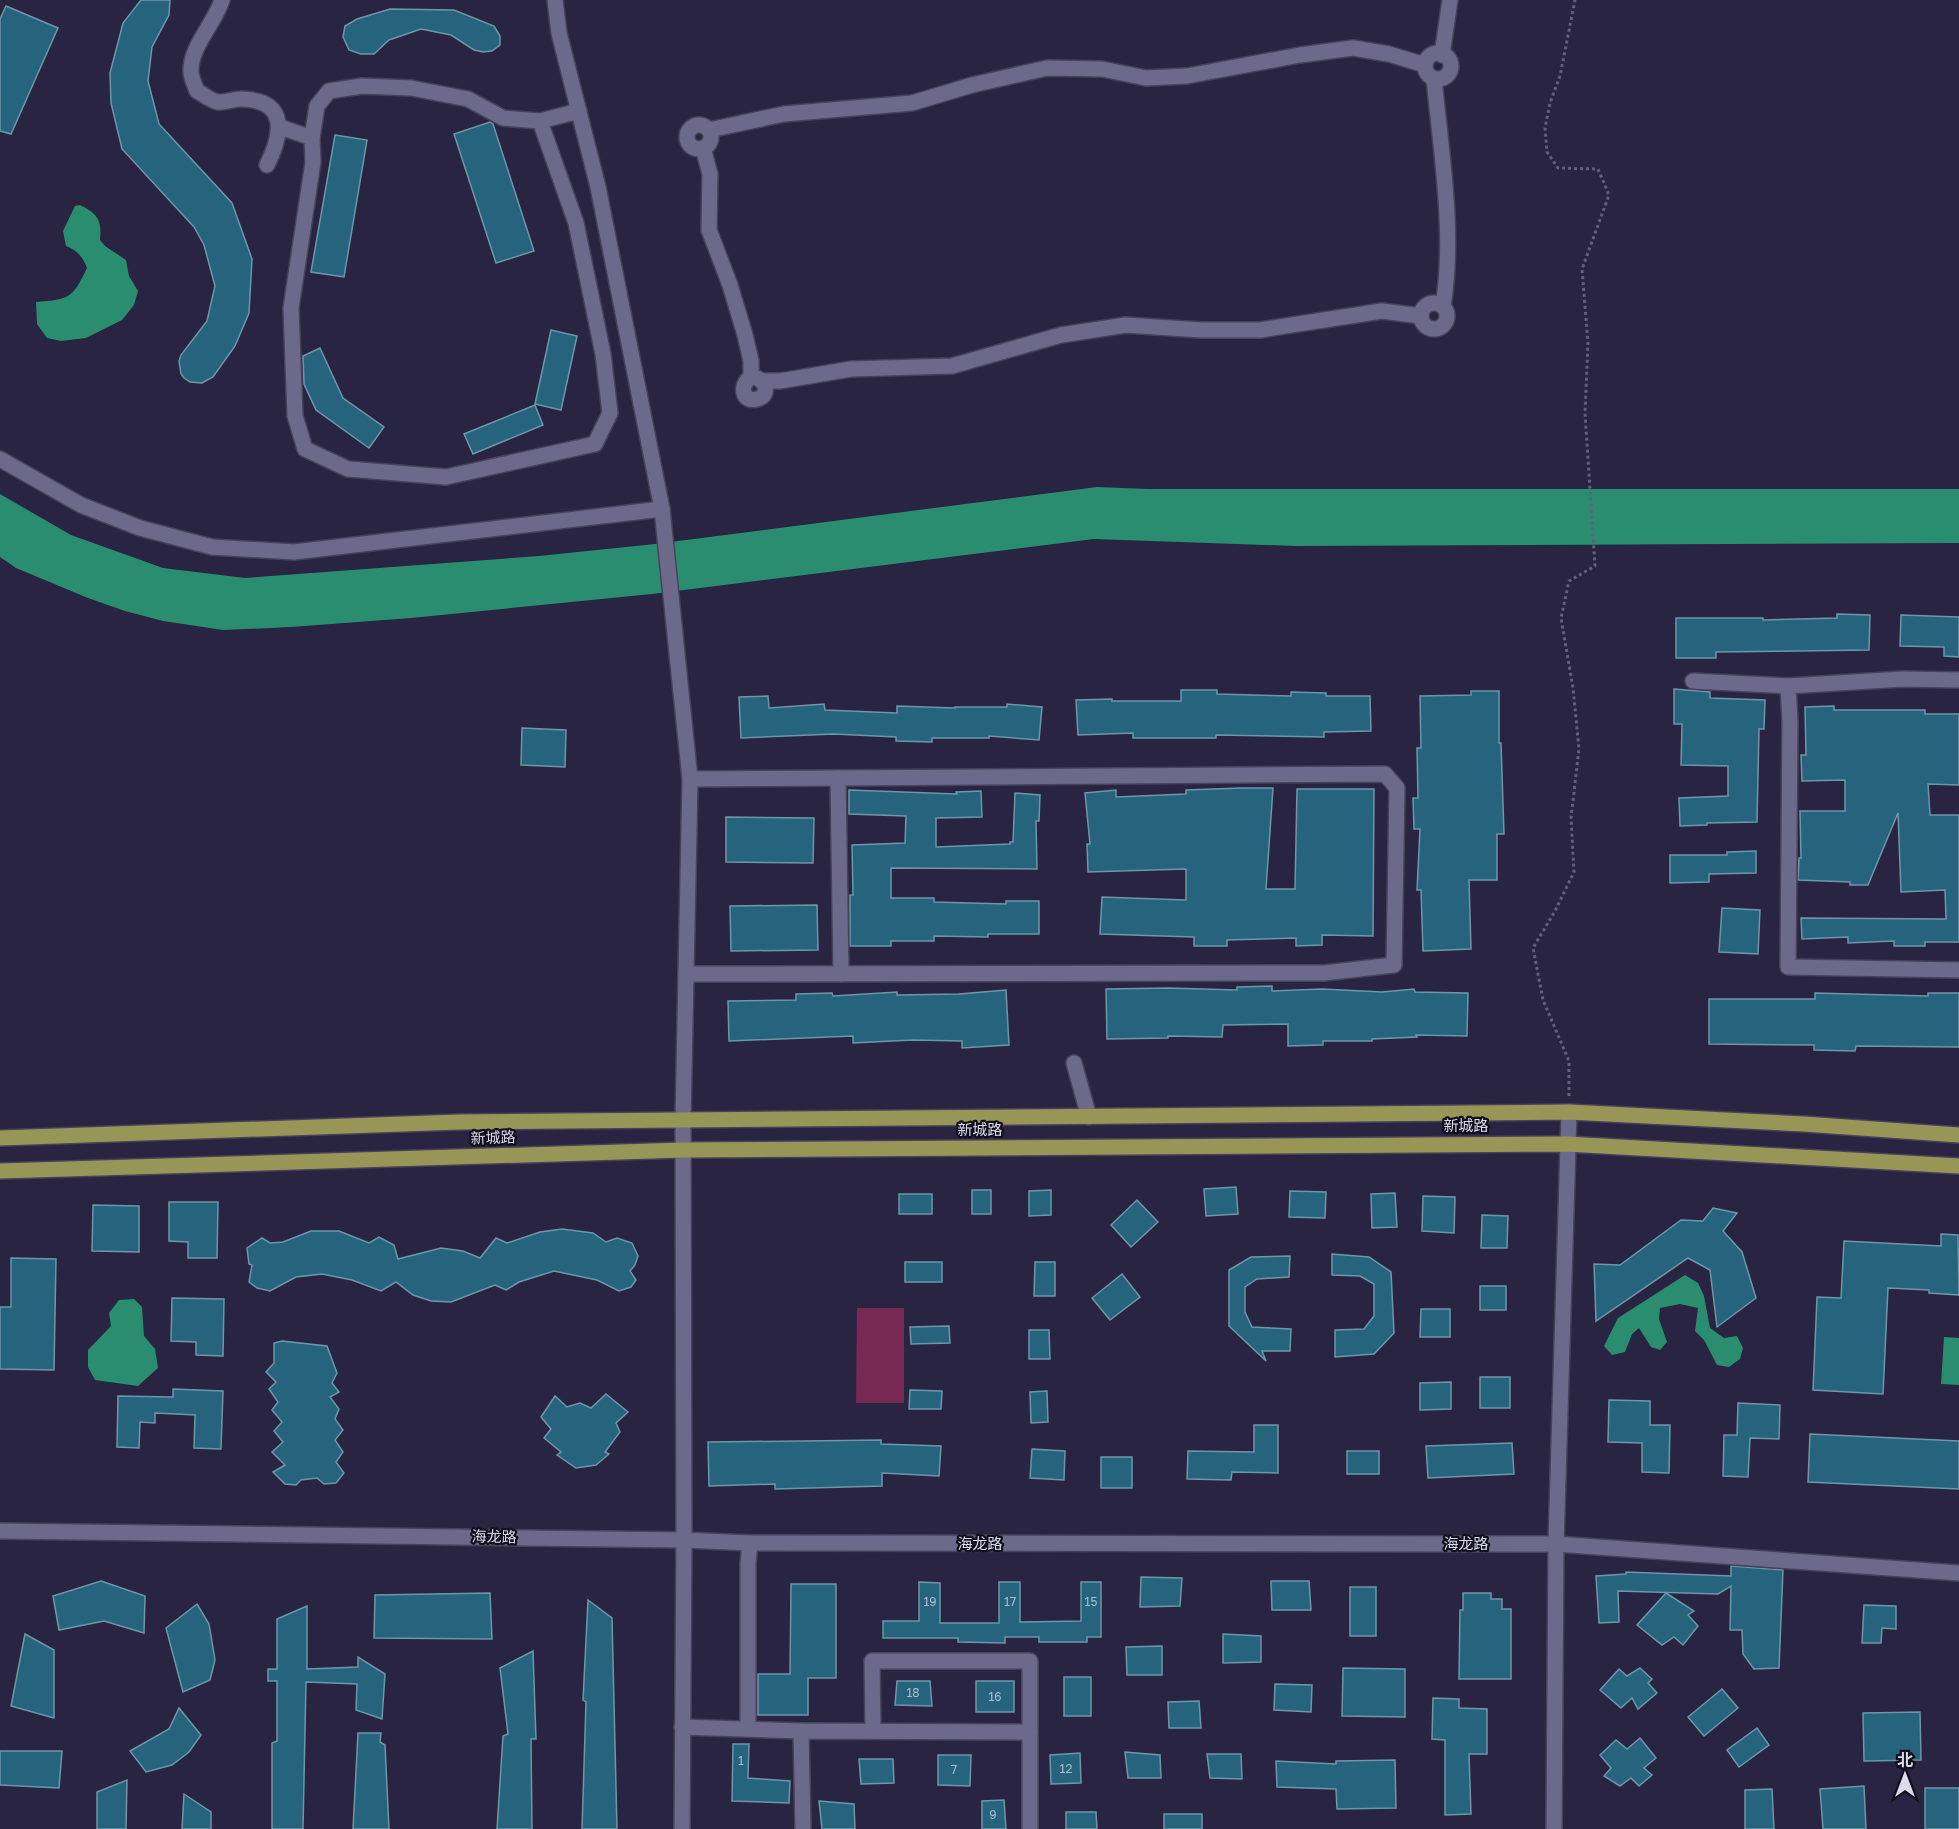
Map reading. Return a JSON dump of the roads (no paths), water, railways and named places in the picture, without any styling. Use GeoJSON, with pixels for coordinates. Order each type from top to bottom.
{"type":"FeatureCollection","features":[{"type":"Feature","properties":{"kind":"main road","name":"新城路"},"geometry":{"type":"LineString","coordinates":[[0,1138],[459,1122],[1569,1113],[1804,1124],[1959,1135]]}},
{"type":"Feature","properties":{"kind":"main road","name":"新城路"},"geometry":{"type":"LineString","coordinates":[[0,1171],[684,1150],[1568,1144],[1959,1166]]}},
{"type":"Feature","properties":{"kind":"street"},"geometry":{"type":"LineString","coordinates":[[222,0],[219,11],[198,43],[191,72],[197,91],[218,102],[241,99],[263,102],[276,114],[280,127],[276,148],[267,165]]}},
{"type":"Feature","properties":{"kind":"street"},"geometry":{"type":"LineString","coordinates":[[555,0],[560,33],[598,187],[662,509],[690,779],[683,1120],[682,1829]]}},
{"type":"Feature","properties":{"kind":"street"},"geometry":{"type":"LineString","coordinates":[[1442,55],[1450,0]]}},
{"type":"Feature","properties":{"kind":"street"},"geometry":{"type":"LineString","coordinates":[[709,130],[711,139],[703,148],[697,150],[688,145],[686,135],[691,127],[701,125],[709,130],[784,114],[912,103],[972,85],[1047,68],[1102,69],[1146,78],[1187,76],[1300,55],[1353,48],[1389,54],[1425,64]]}},
{"type":"Feature","properties":{"kind":"street"},"geometry":{"type":"LineString","coordinates":[[703,148],[710,174],[709,230],[730,285],[757,379],[780,381],[851,369],[952,366],[1061,335],[1126,325],[1201,330],[1260,330],[1382,311],[1421,316],[1423,309],[1429,304],[1436,303],[1443,306],[1448,232],[1434,79],[1427,73],[1425,64],[1430,57],[1438,53],[1446,56],[1451,64],[1450,72],[1443,78],[1434,79]]}},
{"type":"Feature","properties":{"kind":"street"},"geometry":{"type":"LineString","coordinates":[[540,122],[576,223],[603,354],[610,413],[595,444],[446,477],[348,469],[305,449],[295,416],[291,308],[313,162],[312,138],[317,106],[329,91],[362,86],[411,88],[468,99],[503,117],[540,122],[579,111]]}},
{"type":"Feature","properties":{"kind":"street"},"geometry":{"type":"LineString","coordinates":[[280,127],[312,138]]}},
{"type":"Feature","properties":{"kind":"street"},"geometry":{"type":"LineString","coordinates":[[0,459],[81,505],[140,528],[212,547],[294,552],[662,509]]}},
{"type":"Feature","properties":{"kind":"street"},"geometry":{"type":"LineString","coordinates":[[1693,681],[1788,686],[1903,679],[1959,680]]}},
{"type":"Feature","properties":{"kind":"street"},"geometry":{"type":"LineString","coordinates":[[1788,686],[1790,721],[1788,967],[1959,970]]}},
{"type":"Feature","properties":{"kind":"street"},"geometry":{"type":"LineString","coordinates":[[686,974],[1324,973],[1394,965],[1397,788],[1385,774],[690,779]]}},
{"type":"Feature","properties":{"kind":"street"},"geometry":{"type":"LineString","coordinates":[[838,778],[841,974]]}},
{"type":"Feature","properties":{"kind":"street"},"geometry":{"type":"LineString","coordinates":[[1074,1063],[1089,1117]]}},
{"type":"Feature","properties":{"kind":"street"},"geometry":{"type":"LineString","coordinates":[[1554,1829],[1556,1544],[1569,1113]]}},
{"type":"Feature","properties":{"kind":"street","name":"海龙路"},"geometry":{"type":"LineString","coordinates":[[0,1531],[684,1540],[750,1543],[1556,1544],[1959,1573]]}},
{"type":"Feature","properties":{"kind":"street"},"geometry":{"type":"LineString","coordinates":[[748,1729],[750,1543]]}},
{"type":"Feature","properties":{"kind":"street"},"geometry":{"type":"LineString","coordinates":[[873,1731],[872,1661],[1030,1661],[1030,1829]]}},
{"type":"Feature","properties":{"kind":"street"},"geometry":{"type":"LineString","coordinates":[[682,1727],[801,1731],[1030,1731]]}},
{"type":"Feature","properties":{"kind":"street"},"geometry":{"type":"LineString","coordinates":[[801,1731],[803,1829]]}}]}
